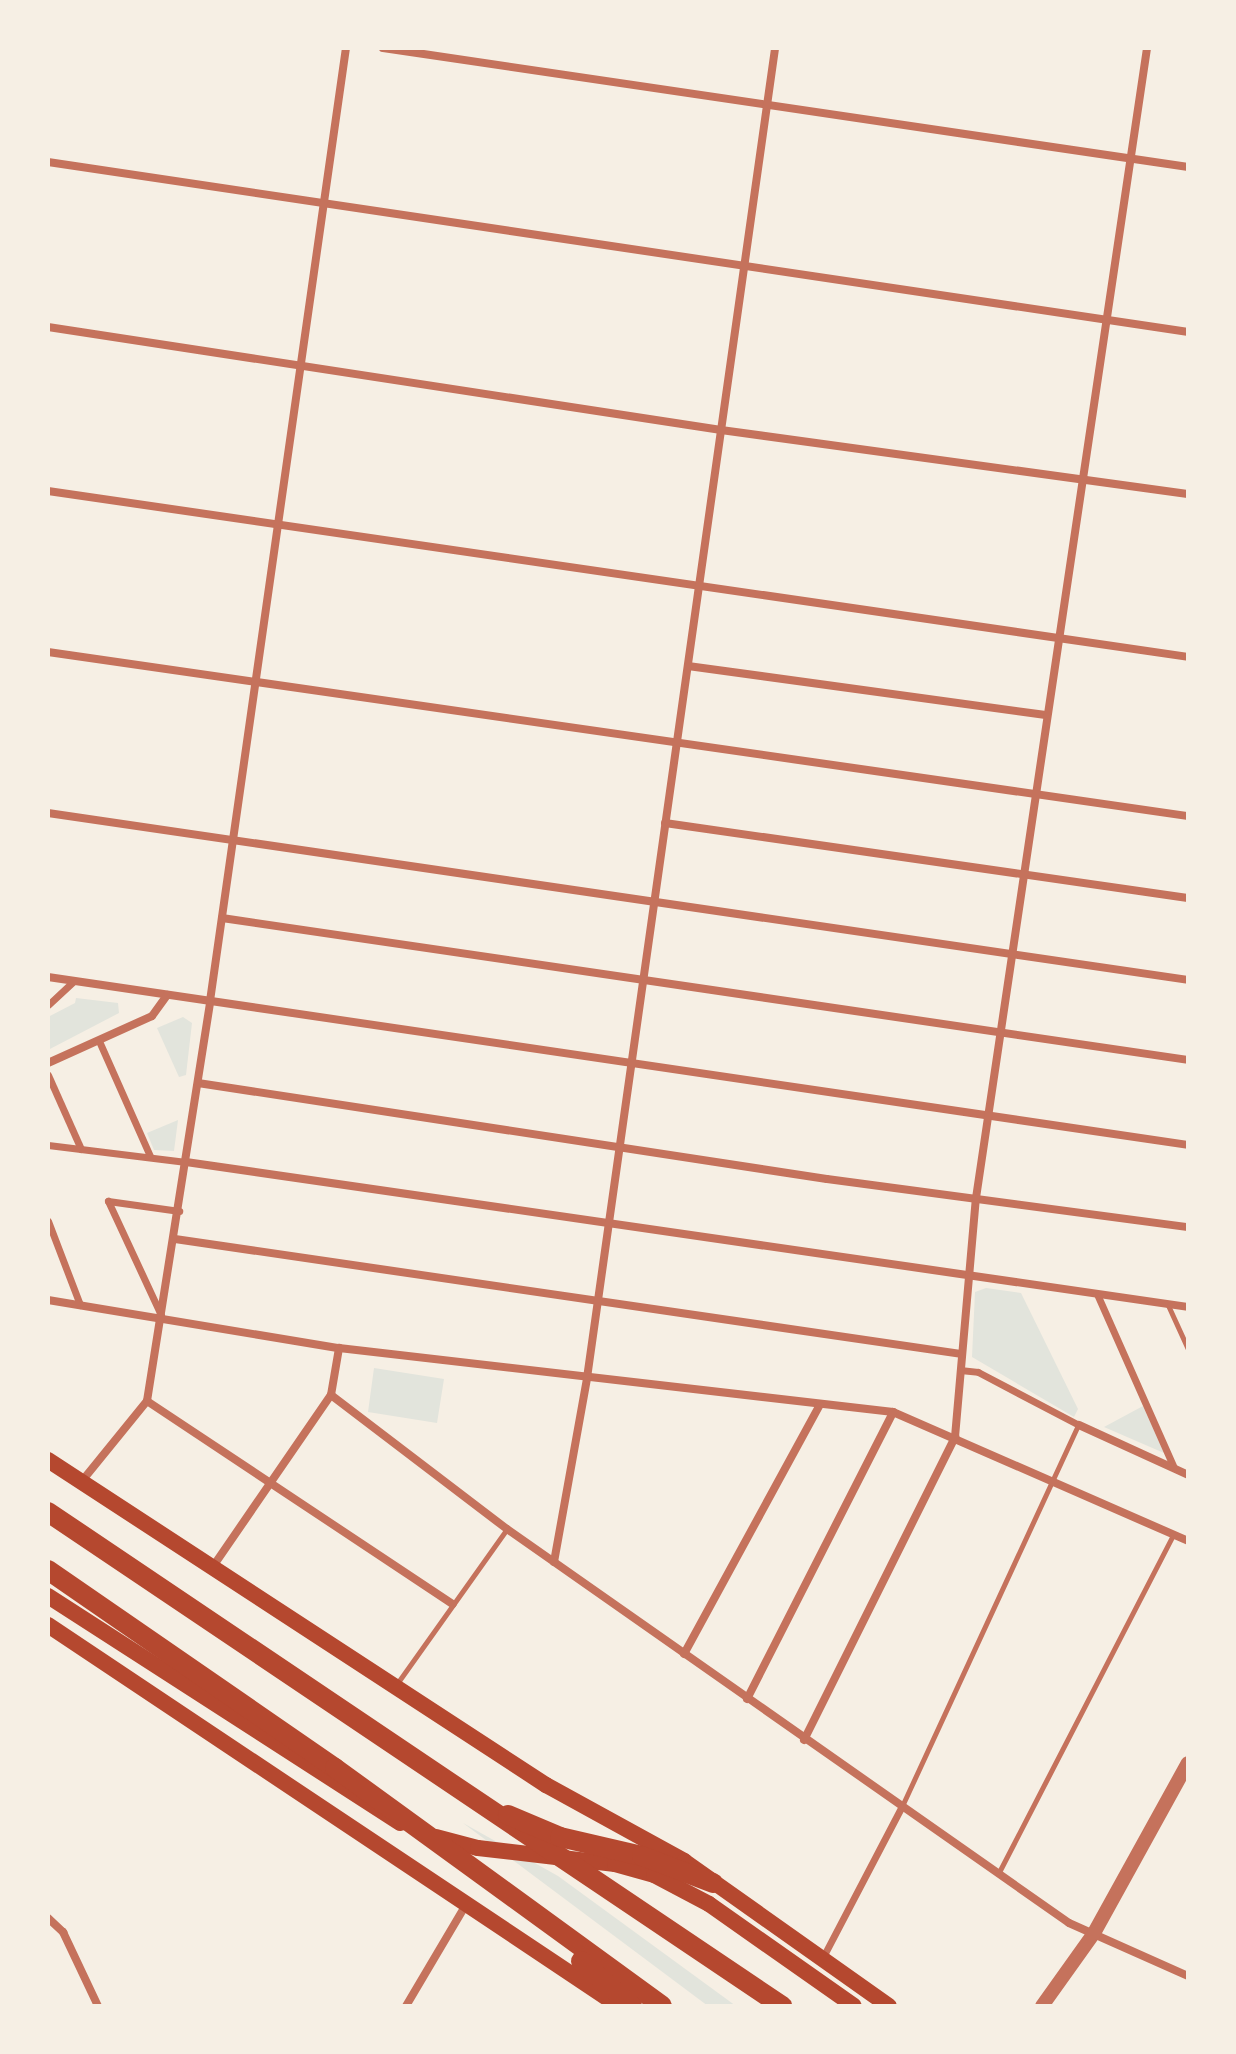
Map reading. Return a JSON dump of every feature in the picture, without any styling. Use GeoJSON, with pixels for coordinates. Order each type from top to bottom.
{"type":"FeatureCollection","features":[{"type":"Feature","properties":{"kind":"highway"},"geometry":{"type":"LineString","coordinates":[[48,1509],[475,1802],[782,2006]]}},
{"type":"Feature","properties":{"kind":"highway"},"geometry":{"type":"LineString","coordinates":[[48,1570],[488,1878],[662,2006]]}},
{"type":"Feature","properties":{"kind":"highway"},"geometry":{"type":"LineString","coordinates":[[475,1802],[560,1837],[642,1856],[713,1883]]}},
{"type":"Feature","properties":{"kind":"highway"},"geometry":{"type":"LineString","coordinates":[[488,1878],[632,2006]]}},
{"type":"Feature","properties":{"kind":"main road"},"geometry":{"type":"LineString","coordinates":[[48,1460],[214,1565],[546,1785],[640,1833],[889,2006]]}},
{"type":"Feature","properties":{"kind":"main road"},"geometry":{"type":"LineString","coordinates":[[48,1596],[379,1813],[422,1833],[478,1848],[615,1864],[654,1875],[709,1904],[854,2006]]}},
{"type":"Feature","properties":{"kind":"main road"},"geometry":{"type":"LineString","coordinates":[[48,1625],[619,2006]]}},
{"type":"Feature","properties":{"kind":"street"},"geometry":{"type":"LineString","coordinates":[[80,1483],[147,1401],[175,1239],[257,682],[346,48]]}},
{"type":"Feature","properties":{"kind":"street"},"geometry":{"type":"LineString","coordinates":[[383,48],[1188,167]]}},
{"type":"Feature","properties":{"kind":"street"},"geometry":{"type":"LineString","coordinates":[[554,1562],[587,1378],[775,48]]}},
{"type":"Feature","properties":{"kind":"street"},"geometry":{"type":"LineString","coordinates":[[804,1740],[955,1437],[966,1274],[976,1198],[1056,638],[1083,479],[1147,48]]}},
{"type":"Feature","properties":{"kind":"street"},"geometry":{"type":"LineString","coordinates":[[48,162],[1188,332]]}},
{"type":"Feature","properties":{"kind":"street"},"geometry":{"type":"LineString","coordinates":[[48,327],[302,363],[721,430],[1188,494]]}},
{"type":"Feature","properties":{"kind":"street"},"geometry":{"type":"LineString","coordinates":[[48,491],[1188,657]]}},
{"type":"Feature","properties":{"kind":"street"},"geometry":{"type":"LineString","coordinates":[[48,652],[676,745],[1188,816]]}},
{"type":"Feature","properties":{"kind":"street"},"geometry":{"type":"LineString","coordinates":[[688,666],[1046,715]]}},
{"type":"Feature","properties":{"kind":"street"},"geometry":{"type":"LineString","coordinates":[[48,813],[1188,980]]}},
{"type":"Feature","properties":{"kind":"street"},"geometry":{"type":"LineString","coordinates":[[665,823],[1188,898]]}},
{"type":"Feature","properties":{"kind":"street"},"geometry":{"type":"LineString","coordinates":[[222,918],[1188,1060]]}},
{"type":"Feature","properties":{"kind":"street"},"geometry":{"type":"LineString","coordinates":[[48,977],[1188,1145]]}},
{"type":"Feature","properties":{"kind":"street"},"geometry":{"type":"LineString","coordinates":[[48,1005],[74,981]]}},
{"type":"Feature","properties":{"kind":"street"},"geometry":{"type":"LineString","coordinates":[[48,1063],[152,1016],[167,995]]}},
{"type":"Feature","properties":{"kind":"street"},"geometry":{"type":"LineString","coordinates":[[99,1041],[150,1156]]}},
{"type":"Feature","properties":{"kind":"street"},"geometry":{"type":"LineString","coordinates":[[48,1075],[81,1149]]}},
{"type":"Feature","properties":{"kind":"street"},"geometry":{"type":"LineString","coordinates":[[198,1083],[619,1147],[1188,1227]]}},
{"type":"Feature","properties":{"kind":"street"},"geometry":{"type":"LineString","coordinates":[[48,1145],[150,1156],[1188,1307]]}},
{"type":"Feature","properties":{"kind":"street"},"geometry":{"type":"LineString","coordinates":[[162,1317],[108,1201],[179,1211]]}},
{"type":"Feature","properties":{"kind":"street"},"geometry":{"type":"LineString","coordinates":[[48,1221],[80,1305]]}},
{"type":"Feature","properties":{"kind":"street"},"geometry":{"type":"LineString","coordinates":[[175,1239],[961,1354]]}},
{"type":"Feature","properties":{"kind":"street"},"geometry":{"type":"LineString","coordinates":[[1097,1294],[1174,1468]]}},
{"type":"Feature","properties":{"kind":"street"},"geometry":{"type":"LineString","coordinates":[[48,1300],[339,1348],[893,1412],[1188,1541]]}},
{"type":"Feature","properties":{"kind":"street"},"geometry":{"type":"LineString","coordinates":[[214,1565],[331,1395],[339,1348]]}},
{"type":"Feature","properties":{"kind":"street"},"geometry":{"type":"LineString","coordinates":[[960,1370],[978,1372],[1079,1425],[1188,1475]]}},
{"type":"Feature","properties":{"kind":"street"},"geometry":{"type":"LineString","coordinates":[[331,1395],[507,1529],[1069,1923],[1188,1976]]}},
{"type":"Feature","properties":{"kind":"street"},"geometry":{"type":"LineString","coordinates":[[147,1401],[453,1604]]}},
{"type":"Feature","properties":{"kind":"street"},"geometry":{"type":"LineString","coordinates":[[684,1654],[820,1405]]}},
{"type":"Feature","properties":{"kind":"street"},"geometry":{"type":"LineString","coordinates":[[747,1699],[893,1412]]}},
{"type":"Feature","properties":{"kind":"street"},"geometry":{"type":"LineString","coordinates":[[1042,2006],[1094,1933],[1188,1763]]}},
{"type":"Feature","properties":{"kind":"street"},"geometry":{"type":"LineString","coordinates":[[821,1959],[902,1806]]}},
{"type":"Feature","properties":{"kind":"street"},"geometry":{"type":"LineString","coordinates":[[406,2006],[467,1903]]}},
{"type":"Feature","properties":{"kind":"street"},"geometry":{"type":"LineString","coordinates":[[48,1918],[63,1932],[98,2006]]}},
{"type":"Feature","properties":{"kind":"lane"},"geometry":{"type":"LineString","coordinates":[[1167,1303],[1188,1349]]}},
{"type":"Feature","properties":{"kind":"lane"},"geometry":{"type":"LineString","coordinates":[[902,1806],[1079,1425]]}},
{"type":"Feature","properties":{"kind":"lane"},"geometry":{"type":"LineString","coordinates":[[395,1686],[507,1529]]}},
{"type":"Feature","properties":{"kind":"lane"},"geometry":{"type":"LineString","coordinates":[[998,1874],[1173,1535]]}},
{"type":"Feature","properties":{"kind":"shaded area"},"geometry":{"type":"Polygon","coordinates":[[[76,998],[118,1003],[119,1013],[48,1050],[48,1017],[75,1003],[76,998]]]}},
{"type":"Feature","properties":{"kind":"shaded area"},"geometry":{"type":"Polygon","coordinates":[[[183,1017],[192,1023],[186,1075],[179,1077],[157,1028],[183,1017]]]}},
{"type":"Feature","properties":{"kind":"shaded area"},"geometry":{"type":"Polygon","coordinates":[[[178,1120],[174,1151],[154,1150],[147,1133],[178,1120]]]}},
{"type":"Feature","properties":{"kind":"shaded area"},"geometry":{"type":"Polygon","coordinates":[[[986,1288],[1021,1293],[1078,1409],[1074,1417],[972,1357],[975,1292],[986,1288]]]}},
{"type":"Feature","properties":{"kind":"shaded area"},"geometry":{"type":"Polygon","coordinates":[[[374,1368],[444,1379],[437,1423],[368,1412],[374,1368]]]}},
{"type":"Feature","properties":{"kind":"shaded area"},"geometry":{"type":"Polygon","coordinates":[[[1143,1406],[1164,1453],[1104,1427],[1143,1406]]]}},
{"type":"Feature","properties":{"kind":"shaded area"},"geometry":{"type":"Polygon","coordinates":[[[463,1823],[558,1876],[736,2006],[708,2006],[463,1823]]]}}]}
